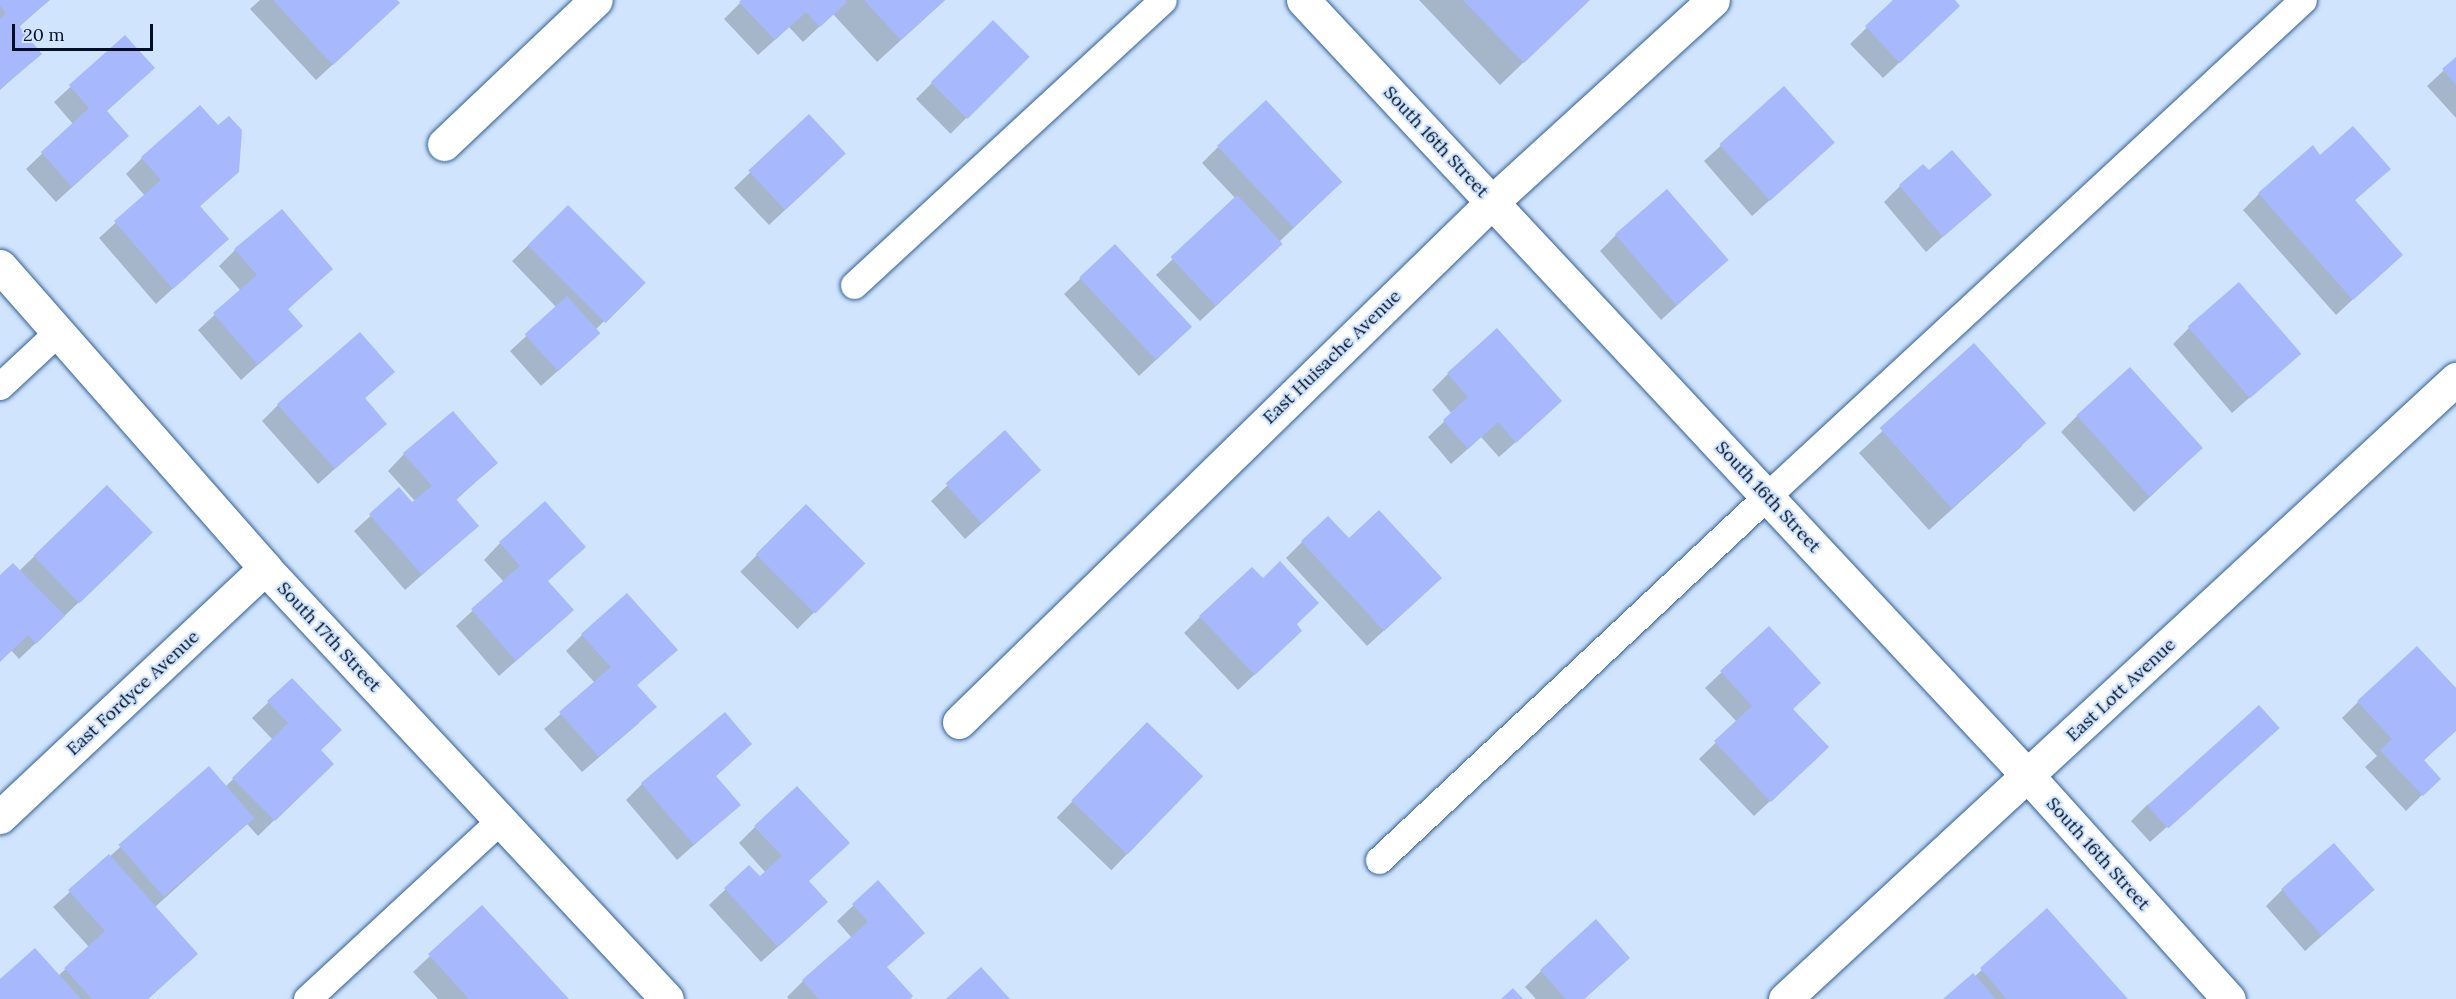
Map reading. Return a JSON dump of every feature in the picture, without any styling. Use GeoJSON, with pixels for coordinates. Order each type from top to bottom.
{"type":"FeatureCollection","features":[{"type":"Feature","properties":{"kind":"street"},"geometry":{"type":"LineString","coordinates":[[444,144],[596,0]]}},
{"type":"Feature","properties":{"kind":"street","name":"South 16th Street"},"geometry":{"type":"LineString","coordinates":[[1303,0],[2028,776],[2229,999]]}},
{"type":"Feature","properties":{"kind":"street","name":"East Huisache Avenue"},"geometry":{"type":"LineString","coordinates":[[959,722],[1491,202],[1713,0]]}},
{"type":"Feature","properties":{"kind":"street","name":"South 17th Street"},"geometry":{"type":"LineString","coordinates":[[0,266],[265,568],[667,999]]}},
{"type":"Feature","properties":{"kind":"street","name":"East Lott Avenue"},"geometry":{"type":"LineString","coordinates":[[1785,999],[2456,379]]}},
{"type":"Feature","properties":{"kind":"street","name":"East Fordyce Avenue"},"geometry":{"type":"LineString","coordinates":[[0,817],[265,568]]}},
{"type":"Feature","properties":{"kind":"lane"},"geometry":{"type":"LineString","coordinates":[[854,285],[1163,0]]}},
{"type":"Feature","properties":{"kind":"lane"},"geometry":{"type":"LineString","coordinates":[[1379,860],[1767,496],[2303,0]]}},
{"type":"Feature","properties":{"kind":"lane"},"geometry":{"type":"LineString","coordinates":[[0,386],[58,332]]}},
{"type":"Feature","properties":{"kind":"lane"},"geometry":{"type":"LineString","coordinates":[[307,999],[500,820]]}},
{"type":"Feature","properties":{"kind":"building"},"geometry":{"type":"Polygon","coordinates":[[[0,0],[50,0],[19,26],[42,54],[0,89],[0,19],[6,13],[0,6],[0,0]]]}},
{"type":"Feature","properties":{"kind":"building"},"geometry":{"type":"Polygon","coordinates":[[[273,0],[397,0],[400,3],[333,65],[273,0]]]}},
{"type":"Feature","properties":{"kind":"building"},"geometry":{"type":"Polygon","coordinates":[[[741,0],[845,0],[847,2],[820,27],[806,12],[775,40],[739,2],[741,0]]]}},
{"type":"Feature","properties":{"kind":"building"},"geometry":{"type":"Polygon","coordinates":[[[864,0],[945,0],[901,40],[864,0]]]}},
{"type":"Feature","properties":{"kind":"building"},"geometry":{"type":"Polygon","coordinates":[[[1463,0],[1590,0],[1524,63],[1463,0]]]}},
{"type":"Feature","properties":{"kind":"building"},"geometry":{"type":"Polygon","coordinates":[[[1893,0],[1955,0],[1960,6],[1900,63],[1865,26],[1893,0]]]}},
{"type":"Feature","properties":{"kind":"building"},"geometry":{"type":"Polygon","coordinates":[[[993,20],[1030,57],[968,119],[931,82],[993,20]]]}},
{"type":"Feature","properties":{"kind":"building"},"geometry":{"type":"Polygon","coordinates":[[[125,35],[155,68],[107,111],[129,136],[72,187],[41,152],[89,108],[69,85],[125,35]]]}},
{"type":"Feature","properties":{"kind":"building"},"geometry":{"type":"Polygon","coordinates":[[[2456,57],[2456,85],[2442,69],[2456,57]]]}},
{"type":"Feature","properties":{"kind":"building"},"geometry":{"type":"Polygon","coordinates":[[[1784,86],[1835,142],[1770,201],[1719,144],[1784,86]]]}},
{"type":"Feature","properties":{"kind":"building"},"geometry":{"type":"Polygon","coordinates":[[[1266,100],[1342,182],[1293,228],[1217,146],[1266,100]]]}},
{"type":"Feature","properties":{"kind":"building"},"geometry":{"type":"Polygon","coordinates":[[[200,105],[218,125],[229,116],[242,130],[239,172],[200,206],[229,239],[173,289],[114,221],[161,180],[141,157],[200,105]]]}},
{"type":"Feature","properties":{"kind":"building"},"geometry":{"type":"Polygon","coordinates":[[[809,114],[846,153],[785,210],[748,171],[809,114]]]}},
{"type":"Feature","properties":{"kind":"building"},"geometry":{"type":"Polygon","coordinates":[[[2353,126],[2391,169],[2355,200],[2403,255],[2353,300],[2258,193],[2313,145],[2320,155],[2353,126]]]}},
{"type":"Feature","properties":{"kind":"building"},"geometry":{"type":"Polygon","coordinates":[[[1952,150],[1992,195],[1943,237],[1899,185],[1923,164],[1929,170],[1952,150]]]}},
{"type":"Feature","properties":{"kind":"building"},"geometry":{"type":"Polygon","coordinates":[[[1667,189],[1729,260],[1677,305],[1615,234],[1667,189]]]}},
{"type":"Feature","properties":{"kind":"building"},"geometry":{"type":"Polygon","coordinates":[[[1237,195],[1283,244],[1216,306],[1170,257],[1237,195]]]}},
{"type":"Feature","properties":{"kind":"building"},"geometry":{"type":"Polygon","coordinates":[[[568,205],[646,283],[605,323],[528,245],[568,205]]]}},
{"type":"Feature","properties":{"kind":"building"},"geometry":{"type":"Polygon","coordinates":[[[282,209],[333,269],[288,309],[303,326],[258,365],[213,313],[257,275],[234,249],[282,209]]]}},
{"type":"Feature","properties":{"kind":"building"},"geometry":{"type":"Polygon","coordinates":[[[1115,244],[1192,327],[1156,360],[1079,277],[1115,244]]]}},
{"type":"Feature","properties":{"kind":"building"},"geometry":{"type":"Polygon","coordinates":[[[2239,282],[2301,354],[2250,398],[2188,327],[2239,282]]]}},
{"type":"Feature","properties":{"kind":"building"},"geometry":{"type":"Polygon","coordinates":[[[567,296],[600,333],[558,371],[525,334],[567,296]]]}},
{"type":"Feature","properties":{"kind":"building"},"geometry":{"type":"Polygon","coordinates":[[[1497,328],[1562,401],[1516,443],[1498,422],[1468,449],[1443,420],[1468,397],[1447,373],[1497,328]]]}},
{"type":"Feature","properties":{"kind":"building"},"geometry":{"type":"Polygon","coordinates":[[[360,332],[395,372],[365,398],[387,424],[335,469],[277,404],[360,332]]]}},
{"type":"Feature","properties":{"kind":"building"},"geometry":{"type":"Polygon","coordinates":[[[1974,343],[2046,423],[1952,508],[1880,428],[1974,343]]]}},
{"type":"Feature","properties":{"kind":"building"},"geometry":{"type":"Polygon","coordinates":[[[2130,367],[2203,448],[2149,496],[2076,415],[2130,367]]]}},
{"type":"Feature","properties":{"kind":"building"},"geometry":{"type":"Polygon","coordinates":[[[453,411],[498,463],[456,499],[479,526],[422,575],[369,514],[399,487],[412,502],[432,486],[403,453],[453,411]]]}},
{"type":"Feature","properties":{"kind":"building"},"geometry":{"type":"Polygon","coordinates":[[[1005,430],[1041,470],[982,524],[946,484],[1005,430]]]}},
{"type":"Feature","properties":{"kind":"building"},"geometry":{"type":"Polygon","coordinates":[[[107,485],[153,532],[79,603],[34,556],[107,485]]]}},
{"type":"Feature","properties":{"kind":"building"},"geometry":{"type":"Polygon","coordinates":[[[545,501],[586,547],[548,581],[574,610],[516,661],[471,609],[520,566],[499,542],[545,501]]]}},
{"type":"Feature","properties":{"kind":"building"},"geometry":{"type":"Polygon","coordinates":[[[806,504],[865,563],[815,614],[756,554],[806,504]]]}},
{"type":"Feature","properties":{"kind":"building"},"geometry":{"type":"Polygon","coordinates":[[[1379,510],[1442,578],[1384,631],[1301,541],[1328,516],[1349,538],[1379,510]]]}},
{"type":"Feature","properties":{"kind":"building"},"geometry":{"type":"Polygon","coordinates":[[[1280,561],[1319,603],[1297,624],[1302,631],[1255,675],[1199,616],[1252,567],[1263,578],[1280,561]]]}},
{"type":"Feature","properties":{"kind":"building"},"geometry":{"type":"Polygon","coordinates":[[[13,563],[65,616],[36,644],[28,635],[0,662],[0,575],[13,563]]]}},
{"type":"Feature","properties":{"kind":"building"},"geometry":{"type":"Polygon","coordinates":[[[627,593],[678,650],[637,685],[657,707],[599,757],[559,712],[611,667],[581,634],[627,593]]]}},
{"type":"Feature","properties":{"kind":"building"},"geometry":{"type":"Polygon","coordinates":[[[1769,626],[1821,683],[1793,709],[1829,747],[1771,802],[1714,741],[1752,706],[1720,671],[1769,626]]]}},
{"type":"Feature","properties":{"kind":"building"},"geometry":{"type":"Polygon","coordinates":[[[2417,646],[2456,688],[2456,731],[2424,760],[2441,779],[2423,796],[2380,750],[2392,739],[2357,701],[2417,646]]]}},
{"type":"Feature","properties":{"kind":"building"},"geometry":{"type":"Polygon","coordinates":[[[292,678],[342,730],[321,750],[334,764],[275,821],[232,778],[288,723],[267,701],[292,678]]]}},
{"type":"Feature","properties":{"kind":"building"},"geometry":{"type":"Polygon","coordinates":[[[2259,705],[2280,728],[2168,828],[2148,805],[2259,705]]]}},
{"type":"Feature","properties":{"kind":"building"},"geometry":{"type":"Polygon","coordinates":[[[725,712],[752,744],[716,776],[741,805],[694,845],[641,783],[725,712]]]}},
{"type":"Feature","properties":{"kind":"building"},"geometry":{"type":"Polygon","coordinates":[[[1147,722],[1203,776],[1127,855],[1071,800],[1147,722]]]}},
{"type":"Feature","properties":{"kind":"building"},"geometry":{"type":"Polygon","coordinates":[[[209,766],[254,818],[164,897],[118,845],[209,766]]]}},
{"type":"Feature","properties":{"kind":"building"},"geometry":{"type":"Polygon","coordinates":[[[797,786],[850,843],[809,881],[828,902],[778,947],[724,888],[749,865],[760,876],[782,856],[754,826],[797,786]]]}},
{"type":"Feature","properties":{"kind":"building"},"geometry":{"type":"Polygon","coordinates":[[[2334,843],[2375,890],[2322,936],[2281,889],[2334,843]]]}},
{"type":"Feature","properties":{"kind":"building"},"geometry":{"type":"Polygon","coordinates":[[[109,854],[198,954],[148,999],[92,999],[64,968],[105,931],[68,890],[109,854]]]}},
{"type":"Feature","properties":{"kind":"building"},"geometry":{"type":"Polygon","coordinates":[[[878,880],[925,933],[887,967],[913,996],[910,999],[819,999],[802,980],[868,922],[852,904],[878,880]]]}},
{"type":"Feature","properties":{"kind":"building"},"geometry":{"type":"Polygon","coordinates":[[[482,905],[569,999],[469,999],[428,954],[482,905]]]}},
{"type":"Feature","properties":{"kind":"building"},"geometry":{"type":"Polygon","coordinates":[[[2047,908],[2128,999],[2007,999],[1980,968],[2047,908]]]}},
{"type":"Feature","properties":{"kind":"building"},"geometry":{"type":"Polygon","coordinates":[[[1596,919],[1630,958],[1584,999],[1566,999],[1540,970],[1596,919]]]}},
{"type":"Feature","properties":{"kind":"building"},"geometry":{"type":"Polygon","coordinates":[[[35,948],[81,999],[0,999],[0,979],[35,948]]]}},
{"type":"Feature","properties":{"kind":"building"},"geometry":{"type":"Polygon","coordinates":[[[981,967],[1010,999],[946,999],[981,967]]]}},
{"type":"Feature","properties":{"kind":"building"},"geometry":{"type":"Polygon","coordinates":[[[1973,973],[1996,999],[1943,999],[1973,973]]]}},
{"type":"Feature","properties":{"kind":"building"},"geometry":{"type":"Polygon","coordinates":[[[1513,988],[1523,999],[1501,999],[1513,988]]]}}]}
